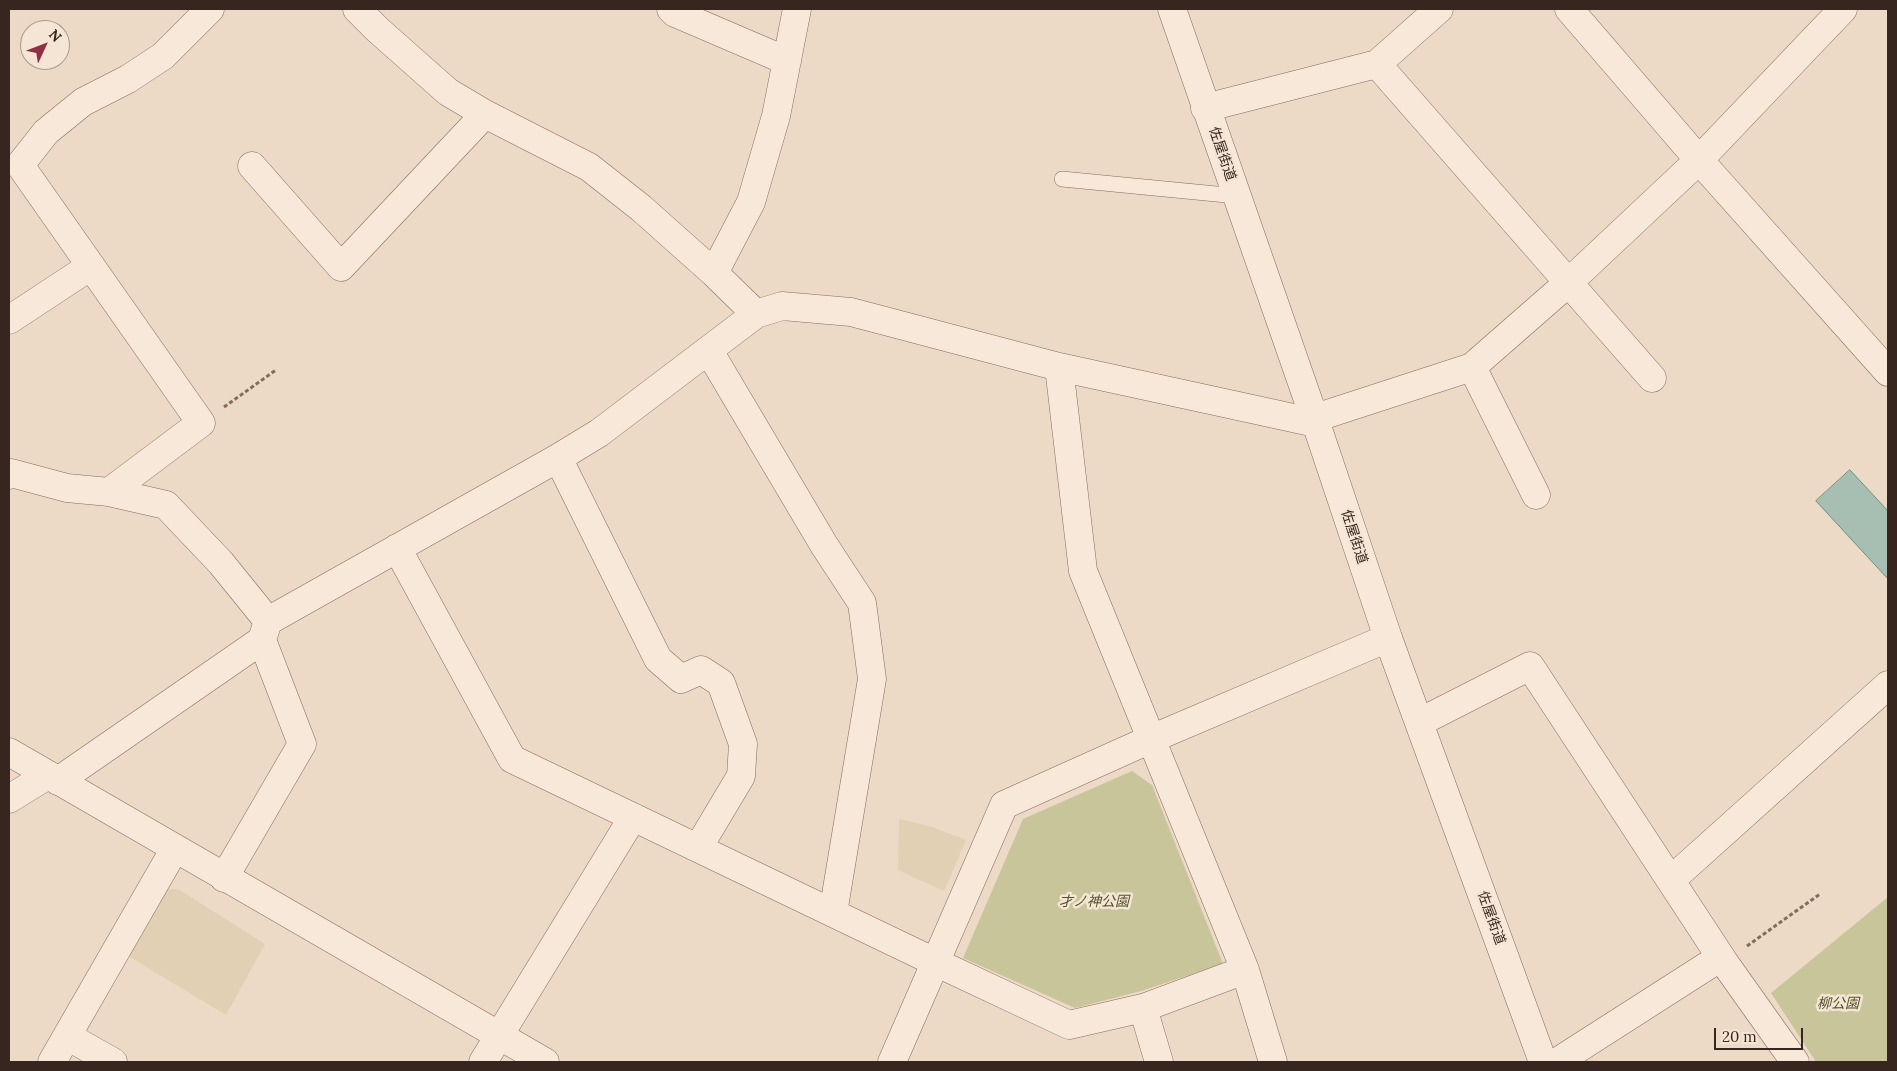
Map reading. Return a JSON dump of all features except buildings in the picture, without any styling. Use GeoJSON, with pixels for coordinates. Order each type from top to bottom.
{"type":"FeatureCollection","features":[{"type":"Feature","properties":{"kind":"street"},"geometry":{"type":"LineString","coordinates":[[109,492],[201,423],[20,165],[46,132],[83,102],[128,79],[163,56],[210,9]]}},
{"type":"Feature","properties":{"kind":"street"},"geometry":{"type":"LineString","coordinates":[[358,9],[378,30],[448,92],[485,114],[589,167],[641,208],[756,314]]}},
{"type":"Feature","properties":{"kind":"street"},"geometry":{"type":"LineString","coordinates":[[672,9],[675,13],[787,60]]}},
{"type":"Feature","properties":{"kind":"street"},"geometry":{"type":"LineString","coordinates":[[714,274],[751,202],[776,116],[796,9]]}},
{"type":"Feature","properties":{"kind":"street","name":"佐屋街道"},"geometry":{"type":"LineString","coordinates":[[1172,9],[1315,420],[1388,638],[1543,1062]]}},
{"type":"Feature","properties":{"kind":"street"},"geometry":{"type":"LineString","coordinates":[[1205,108],[1377,64],[1439,9]]}},
{"type":"Feature","properties":{"kind":"street"},"geometry":{"type":"LineString","coordinates":[[1569,9],[1699,160],[1888,372]]}},
{"type":"Feature","properties":{"kind":"street"},"geometry":{"type":"LineString","coordinates":[[9,799],[53,778],[265,630],[397,548],[599,433],[756,314],[782,306],[851,312],[1059,367],[1315,420],[1472,367],[1568,283],[1699,160],[1843,9]]}},
{"type":"Feature","properties":{"kind":"street"},"geometry":{"type":"LineString","coordinates":[[1377,64],[1652,378]]}},
{"type":"Feature","properties":{"kind":"street"},"geometry":{"type":"LineString","coordinates":[[252,166],[341,267],[485,114]]}},
{"type":"Feature","properties":{"kind":"street"},"geometry":{"type":"LineString","coordinates":[[9,320],[91,266]]}},
{"type":"Feature","properties":{"kind":"street"},"geometry":{"type":"LineString","coordinates":[[709,351],[824,545],[862,603],[872,679],[834,914]]}},
{"type":"Feature","properties":{"kind":"street"},"geometry":{"type":"LineString","coordinates":[[1059,367],[1083,571],[1245,970],[1274,1062]]}},
{"type":"Feature","properties":{"kind":"street"},"geometry":{"type":"LineString","coordinates":[[1472,367],[1536,495]]}},
{"type":"Feature","properties":{"kind":"street"},"geometry":{"type":"LineString","coordinates":[[558,458],[658,659],[681,679],[701,670],[721,683],[737,727],[743,744],[741,776],[698,848]]}},
{"type":"Feature","properties":{"kind":"street"},"geometry":{"type":"LineString","coordinates":[[10,473],[67,488],[109,492],[166,505],[221,563],[265,630],[302,744],[224,878]]}},
{"type":"Feature","properties":{"kind":"street"},"geometry":{"type":"LineString","coordinates":[[397,548],[512,759],[834,914],[1069,1024],[1143,1008],[1245,970]]}},
{"type":"Feature","properties":{"kind":"street"},"geometry":{"type":"LineString","coordinates":[[892,1062],[1004,805],[1151,739],[1388,638]]}},
{"type":"Feature","properties":{"kind":"street"},"geometry":{"type":"LineString","coordinates":[[1420,722],[1530,666],[1723,959],[1796,1062]]}},
{"type":"Feature","properties":{"kind":"street"},"geometry":{"type":"LineString","coordinates":[[1671,880],[1888,685]]}},
{"type":"Feature","properties":{"kind":"street"},"geometry":{"type":"LineString","coordinates":[[9,752],[174,850],[545,1062]]}},
{"type":"Feature","properties":{"kind":"street"},"geometry":{"type":"LineString","coordinates":[[483,1062],[633,817]]}},
{"type":"Feature","properties":{"kind":"street"},"geometry":{"type":"LineString","coordinates":[[52,1062],[174,850]]}},
{"type":"Feature","properties":{"kind":"street"},"geometry":{"type":"LineString","coordinates":[[1557,1062],[1723,959]]}},
{"type":"Feature","properties":{"kind":"street"},"geometry":{"type":"LineString","coordinates":[[1143,1008],[1158,1062]]}},
{"type":"Feature","properties":{"kind":"street"},"geometry":{"type":"LineString","coordinates":[[67,1036],[113,1062]]}},
{"type":"Feature","properties":{"kind":"lane"},"geometry":{"type":"LineString","coordinates":[[1062,179],[1236,196]]}},
{"type":"Feature","properties":{"kind":"path"},"geometry":{"type":"LineString","coordinates":[[201,423],[276,370]]}},
{"type":"Feature","properties":{"kind":"path"},"geometry":{"type":"LineString","coordinates":[[1723,959],[1820,894]]}},
{"type":"Feature","properties":{"kind":"shaded area"},"geometry":{"type":"Polygon","coordinates":[[[1850,470],[1888,511],[1888,579],[1816,501],[1850,470]]]}},
{"type":"Feature","properties":{"kind":"shaded area"},"geometry":{"type":"Polygon","coordinates":[[[899,819],[929,826],[966,840],[944,891],[898,870],[899,819]]]}},
{"type":"Feature","properties":{"kind":"shaded area"},"geometry":{"type":"Polygon","coordinates":[[[164,889],[178,889],[265,944],[226,1015],[125,954],[164,889]]]}},
{"type":"Feature","properties":{"kind":"green space","name":"才ノ神公園"},"geometry":{"type":"Polygon","coordinates":[[[1132,771],[1152,785],[1223,964],[1141,991],[1075,1008],[963,958],[1023,819],[1132,771]]]}},
{"type":"Feature","properties":{"kind":"green space","name":"柳公園"},"geometry":{"type":"Polygon","coordinates":[[[1888,897],[1888,1062],[1816,1062],[1771,993],[1888,897]]]}}]}
